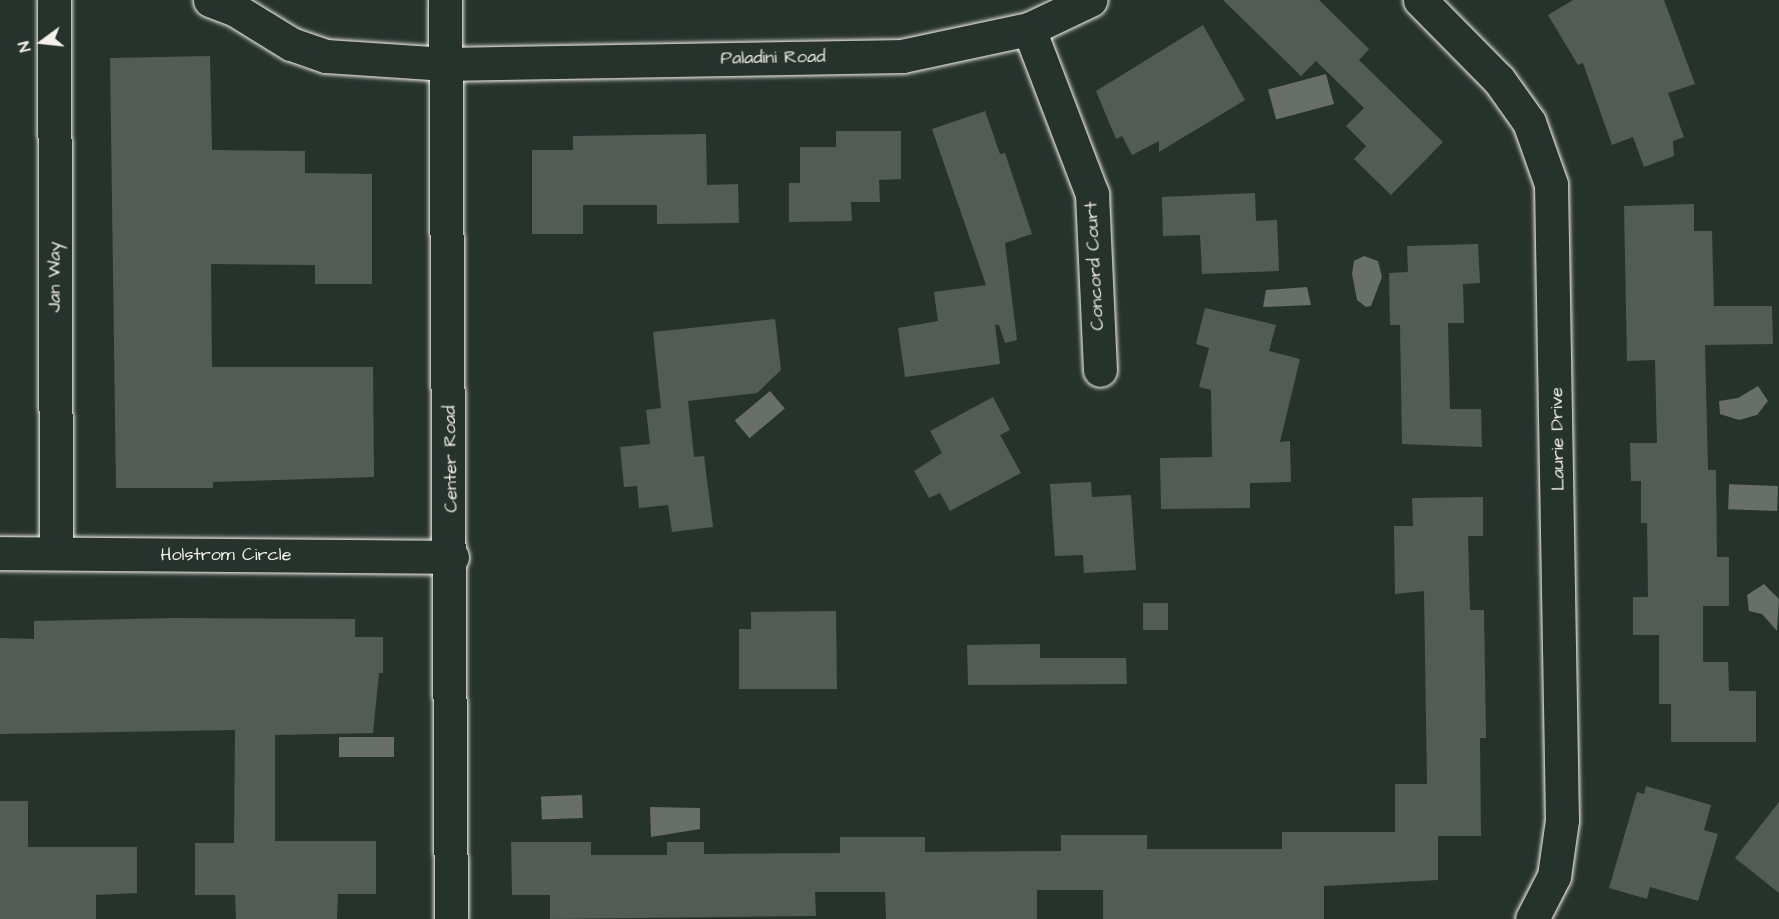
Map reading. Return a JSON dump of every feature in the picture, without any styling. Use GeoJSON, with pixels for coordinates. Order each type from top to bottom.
{"type":"FeatureCollection","features":[{"type":"Feature","properties":{"kind":"street","name":"Jan Way"},"geometry":{"type":"LineString","coordinates":[[54,0],[56,553]]}},
{"type":"Feature","properties":{"kind":"street"},"geometry":{"type":"LineString","coordinates":[[210,0],[234,9],[291,45],[326,56],[446,64]]}},
{"type":"Feature","properties":{"kind":"street","name":"Center Road"},"geometry":{"type":"LineString","coordinates":[[445,0],[452,557],[451,919]]}},
{"type":"Feature","properties":{"kind":"street","name":"Paladini Road"},"geometry":{"type":"LineString","coordinates":[[446,64],[902,56],[1029,29],[1090,0]]}},
{"type":"Feature","properties":{"kind":"street","name":"Laurie Drive"},"geometry":{"type":"LineString","coordinates":[[1420,0],[1499,80],[1529,122],[1551,184],[1562,820],[1554,876],[1537,917]]}},
{"type":"Feature","properties":{"kind":"street","name":"Concord Court"},"geometry":{"type":"LineString","coordinates":[[1029,29],[1092,194],[1100,370]]}},
{"type":"Feature","properties":{"kind":"street","name":"Holstrom Circle"},"geometry":{"type":"LineString","coordinates":[[0,553],[452,557]]}},
{"type":"Feature","properties":{"kind":"shaded area"},"geometry":{"type":"Polygon","coordinates":[[[1326,74],[1334,104],[1276,119],[1268,90],[1326,74]]]}},
{"type":"Feature","properties":{"kind":"shaded area"},"geometry":{"type":"Polygon","coordinates":[[[1364,256],[1378,261],[1382,277],[1371,306],[1366,307],[1357,300],[1352,274],[1354,261],[1364,256]]]}},
{"type":"Feature","properties":{"kind":"shaded area"},"geometry":{"type":"Polygon","coordinates":[[[1307,287],[1311,305],[1263,307],[1266,290],[1307,287]]]}},
{"type":"Feature","properties":{"kind":"shaded area"},"geometry":{"type":"Polygon","coordinates":[[[1758,386],[1768,401],[1757,415],[1739,420],[1720,414],[1719,401],[1738,398],[1758,386]]]}},
{"type":"Feature","properties":{"kind":"shaded area"},"geometry":{"type":"Polygon","coordinates":[[[770,391],[785,409],[750,438],[735,421],[770,391]]]}},
{"type":"Feature","properties":{"kind":"shaded area"},"geometry":{"type":"Polygon","coordinates":[[[1729,484],[1778,486],[1777,511],[1728,509],[1729,484]]]}},
{"type":"Feature","properties":{"kind":"shaded area"},"geometry":{"type":"Polygon","coordinates":[[[1764,584],[1779,599],[1777,631],[1762,614],[1749,611],[1747,595],[1764,584]]]}},
{"type":"Feature","properties":{"kind":"shaded area"},"geometry":{"type":"Polygon","coordinates":[[[339,737],[394,737],[394,757],[339,757],[339,737]]]}},
{"type":"Feature","properties":{"kind":"shaded area"},"geometry":{"type":"Polygon","coordinates":[[[582,795],[583,818],[542,819],[541,796],[582,795]]]}},
{"type":"Feature","properties":{"kind":"shaded area"},"geometry":{"type":"Polygon","coordinates":[[[650,807],[700,808],[700,829],[651,837],[650,807]]]}},
{"type":"Feature","properties":{"kind":"building"},"geometry":{"type":"Polygon","coordinates":[[[1223,0],[1319,0],[1369,49],[1359,60],[1443,142],[1391,195],[1354,159],[1366,146],[1346,126],[1364,108],[1316,61],[1301,76],[1223,0]]]}},
{"type":"Feature","properties":{"kind":"building"},"geometry":{"type":"Polygon","coordinates":[[[1573,0],[1664,0],[1695,84],[1668,93],[1684,137],[1673,141],[1674,156],[1644,167],[1633,137],[1612,145],[1583,63],[1578,65],[1548,15],[1573,0]]]}},
{"type":"Feature","properties":{"kind":"building"},"geometry":{"type":"Polygon","coordinates":[[[1203,25],[1245,100],[1159,152],[1159,141],[1132,155],[1122,136],[1116,139],[1096,91],[1203,25]]]}},
{"type":"Feature","properties":{"kind":"building"},"geometry":{"type":"Polygon","coordinates":[[[210,56],[212,150],[305,151],[305,173],[372,174],[372,284],[315,284],[315,265],[211,264],[212,367],[373,367],[374,477],[213,482],[213,488],[116,488],[110,58],[210,56]]]}},
{"type":"Feature","properties":{"kind":"building"},"geometry":{"type":"Polygon","coordinates":[[[985,111],[1000,154],[1005,153],[1032,234],[1005,243],[1017,340],[1005,343],[999,325],[995,325],[1000,364],[905,377],[898,328],[938,321],[934,292],[986,285],[932,129],[985,111]]]}},
{"type":"Feature","properties":{"kind":"building"},"geometry":{"type":"Polygon","coordinates":[[[836,131],[901,131],[901,179],[879,180],[880,202],[851,202],[852,221],[789,222],[789,183],[800,183],[800,147],[836,147],[836,131]]]}},
{"type":"Feature","properties":{"kind":"building"},"geometry":{"type":"Polygon","coordinates":[[[706,134],[707,185],[738,184],[739,223],[657,224],[657,205],[583,205],[583,234],[532,234],[532,150],[573,150],[573,136],[706,134]]]}},
{"type":"Feature","properties":{"kind":"building"},"geometry":{"type":"Polygon","coordinates":[[[1255,193],[1256,221],[1277,220],[1279,271],[1202,274],[1200,235],[1163,236],[1162,197],[1255,193]]]}},
{"type":"Feature","properties":{"kind":"building"},"geometry":{"type":"Polygon","coordinates":[[[1694,204],[1694,231],[1712,231],[1714,306],[1772,306],[1773,344],[1705,345],[1708,470],[1716,470],[1717,557],[1729,557],[1729,606],[1703,606],[1703,662],[1728,662],[1729,691],[1756,691],[1756,742],[1671,742],[1671,704],[1659,704],[1659,635],[1633,635],[1633,597],[1648,597],[1647,523],[1641,523],[1641,481],[1631,481],[1630,443],[1657,443],[1655,360],[1627,361],[1624,206],[1694,204]]]}},
{"type":"Feature","properties":{"kind":"building"},"geometry":{"type":"Polygon","coordinates":[[[1478,244],[1480,283],[1463,284],[1464,323],[1448,323],[1450,409],[1481,409],[1482,447],[1402,444],[1400,325],[1390,325],[1389,273],[1408,272],[1407,246],[1478,244]]]}},
{"type":"Feature","properties":{"kind":"building"},"geometry":{"type":"Polygon","coordinates":[[[1205,308],[1276,325],[1269,351],[1300,359],[1280,442],[1290,441],[1291,482],[1250,483],[1250,508],[1161,509],[1160,458],[1212,457],[1211,390],[1199,387],[1209,348],[1196,344],[1205,308]]]}},
{"type":"Feature","properties":{"kind":"building"},"geometry":{"type":"Polygon","coordinates":[[[775,319],[781,370],[757,393],[688,401],[694,457],[704,456],[713,527],[672,532],[668,505],[639,508],[637,486],[624,487],[620,447],[650,444],[646,410],[661,408],[653,332],[775,319]]]}},
{"type":"Feature","properties":{"kind":"building"},"geometry":{"type":"Polygon","coordinates":[[[993,397],[1010,430],[1000,435],[1021,473],[950,511],[940,493],[929,498],[914,471],[942,453],[930,431],[993,397]]]}},
{"type":"Feature","properties":{"kind":"building"},"geometry":{"type":"Polygon","coordinates":[[[1091,482],[1092,497],[1131,495],[1136,570],[1084,573],[1083,555],[1055,556],[1050,484],[1091,482]]]}},
{"type":"Feature","properties":{"kind":"building"},"geometry":{"type":"Polygon","coordinates":[[[1483,497],[1483,536],[1468,536],[1470,610],[1484,610],[1486,738],[1480,738],[1481,836],[1438,836],[1438,880],[1324,886],[1324,919],[1103,919],[1103,890],[1037,890],[1037,919],[886,919],[885,892],[815,892],[816,916],[550,919],[550,895],[512,895],[511,842],[591,842],[591,855],[667,855],[667,842],[704,842],[704,854],[840,853],[840,837],[925,837],[925,852],[1061,851],[1061,835],[1147,835],[1147,849],[1282,849],[1282,832],[1395,832],[1395,784],[1427,784],[1424,591],[1395,594],[1394,526],[1413,526],[1412,498],[1483,497]]]}},
{"type":"Feature","properties":{"kind":"building"},"geometry":{"type":"Polygon","coordinates":[[[1143,603],[1168,603],[1168,630],[1143,630],[1143,603]]]}},
{"type":"Feature","properties":{"kind":"building"},"geometry":{"type":"Polygon","coordinates":[[[836,611],[837,689],[739,689],[739,629],[751,629],[751,612],[836,611]]]}},
{"type":"Feature","properties":{"kind":"building"},"geometry":{"type":"Polygon","coordinates":[[[175,618],[355,619],[355,637],[383,637],[383,673],[379,673],[373,733],[275,735],[275,841],[376,841],[376,894],[338,894],[337,919],[236,919],[235,895],[195,895],[195,843],[234,843],[235,730],[0,734],[0,638],[34,639],[34,621],[175,618]]]}},
{"type":"Feature","properties":{"kind":"building"},"geometry":{"type":"Polygon","coordinates":[[[1040,644],[1040,658],[1126,658],[1127,684],[968,685],[967,645],[1040,644]]]}},
{"type":"Feature","properties":{"kind":"building"},"geometry":{"type":"Polygon","coordinates":[[[1646,786],[1711,805],[1704,830],[1718,834],[1698,901],[1650,887],[1647,899],[1609,888],[1637,792],[1644,794],[1646,786]]]}},
{"type":"Feature","properties":{"kind":"building"},"geometry":{"type":"Polygon","coordinates":[[[0,801],[28,801],[28,847],[137,847],[137,893],[96,895],[96,919],[0,919],[0,801]]]}},
{"type":"Feature","properties":{"kind":"building"},"geometry":{"type":"Polygon","coordinates":[[[1779,802],[1779,893],[1735,858],[1779,802]]]}}]}
